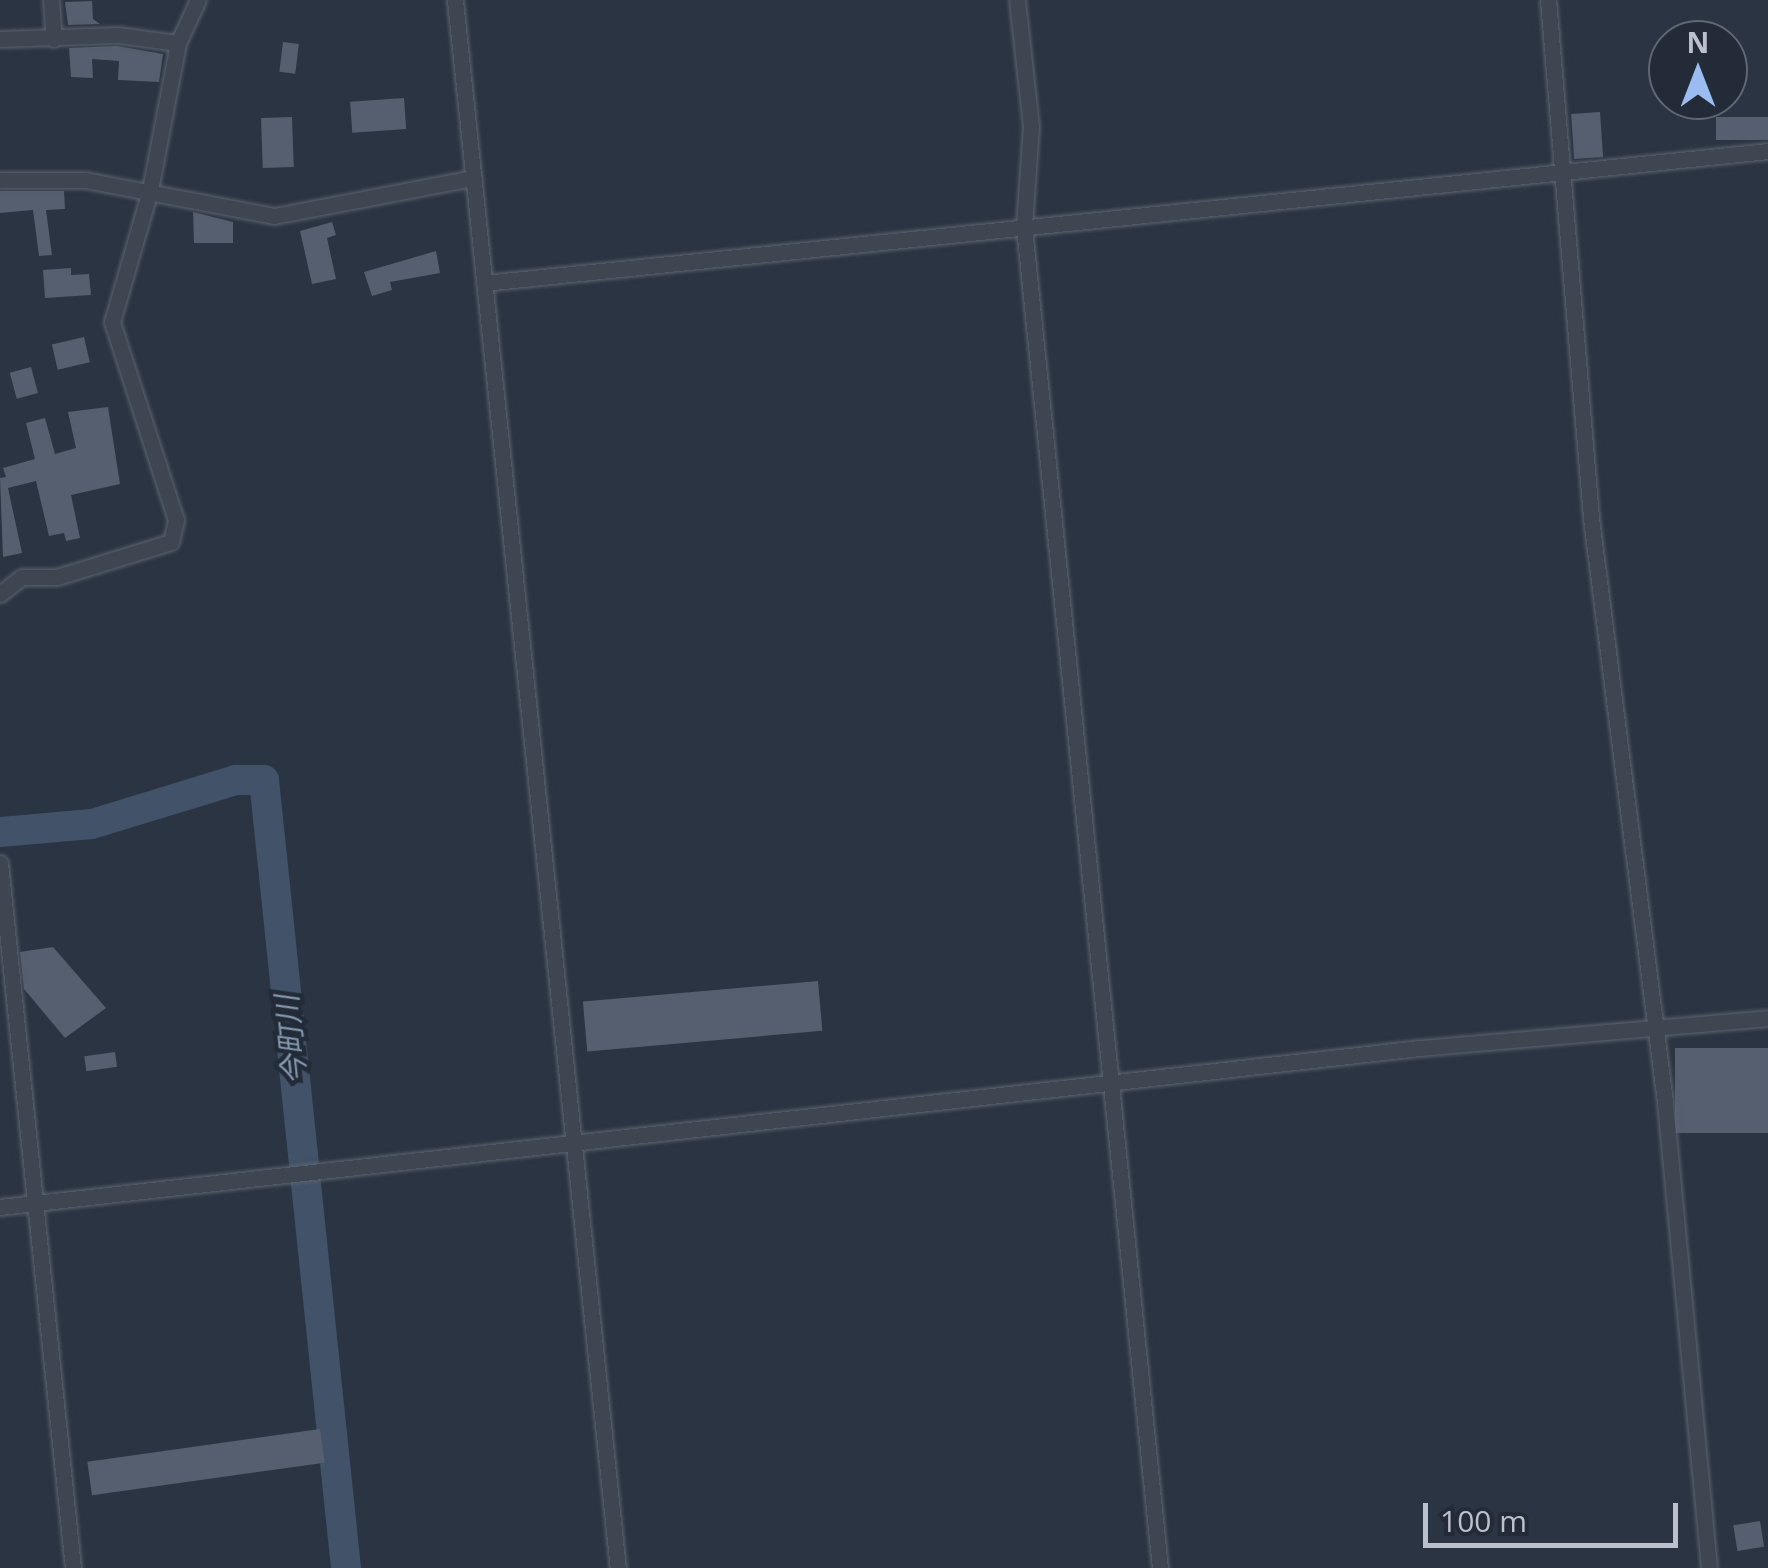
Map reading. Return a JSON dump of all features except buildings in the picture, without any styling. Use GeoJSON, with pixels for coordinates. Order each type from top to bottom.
{"type":"FeatureCollection","features":[{"type":"Feature","properties":{"kind":"street"},"geometry":{"type":"LineString","coordinates":[[51,0],[54,39]]}},
{"type":"Feature","properties":{"kind":"street"},"geometry":{"type":"LineString","coordinates":[[0,594],[22,577],[57,577],[171,542],[176,520],[112,322],[150,190],[178,43],[198,0]]}},
{"type":"Feature","properties":{"kind":"street"},"geometry":{"type":"LineString","coordinates":[[455,0],[618,1568]]}},
{"type":"Feature","properties":{"kind":"street"},"geometry":{"type":"LineString","coordinates":[[1017,0],[1032,126],[1024,227],[1114,1084],[1160,1568]]}},
{"type":"Feature","properties":{"kind":"street"},"geometry":{"type":"LineString","coordinates":[[1548,0],[1566,172],[1591,518],[1656,1028],[1709,1568]]}},
{"type":"Feature","properties":{"kind":"street"},"geometry":{"type":"LineString","coordinates":[[0,39],[118,35],[178,43]]}},
{"type":"Feature","properties":{"kind":"street"},"geometry":{"type":"LineString","coordinates":[[484,283],[1768,151]]}},
{"type":"Feature","properties":{"kind":"street"},"geometry":{"type":"LineString","coordinates":[[0,180],[62,178],[150,190],[274,216],[474,178]]}},
{"type":"Feature","properties":{"kind":"street"},"geometry":{"type":"LineString","coordinates":[[0,863],[73,1568]]}},
{"type":"Feature","properties":{"kind":"street"},"geometry":{"type":"LineString","coordinates":[[0,1207],[575,1146],[1420,1048],[1768,1018]]}},
{"type":"Feature","properties":{"kind":"waterway","name":"今町川"},"geometry":{"type":"LineString","coordinates":[[0,832],[92,824],[236,780],[264,780],[346,1568]]}}]}
